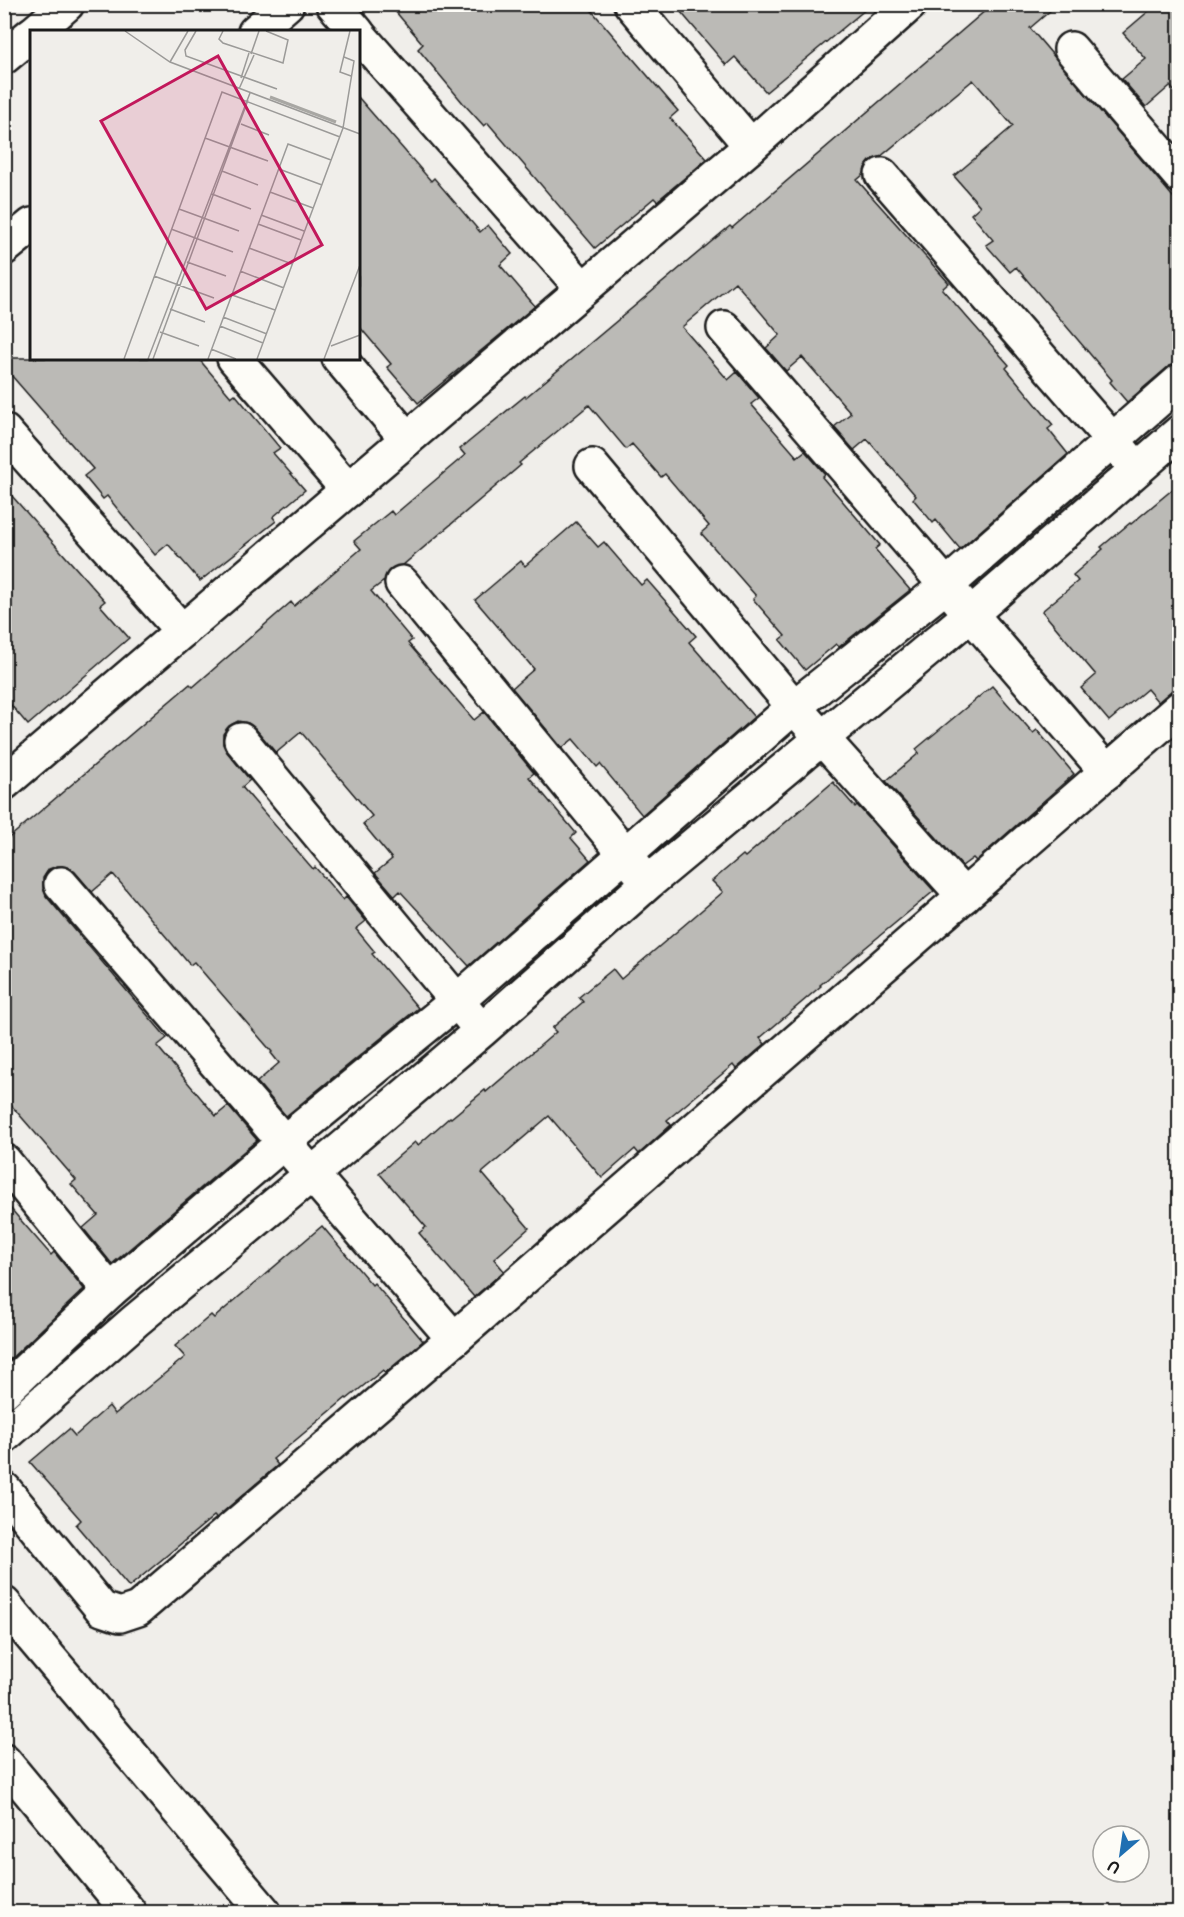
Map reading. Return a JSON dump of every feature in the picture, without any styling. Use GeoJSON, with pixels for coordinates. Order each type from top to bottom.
{"type":"FeatureCollection","features":[{"type":"Feature","properties":{"kind":"street"},"geometry":{"type":"LineString","coordinates":[[37,30],[67,4]]}},
{"type":"Feature","properties":{"kind":"street"},"geometry":{"type":"LineString","coordinates":[[257,30],[287,4]]}},
{"type":"Feature","properties":{"kind":"street"},"geometry":{"type":"LineString","coordinates":[[333,4],[355,30]]}},
{"type":"Feature","properties":{"kind":"street"},"geometry":{"type":"LineString","coordinates":[[631,4],[752,146]]}},
{"type":"Feature","properties":{"kind":"street"},"geometry":{"type":"LineString","coordinates":[[6,777],[182,631],[752,146],[910,4]]}},
{"type":"Feature","properties":{"kind":"street"},"geometry":{"type":"LineString","coordinates":[[4,57],[30,35]]}},
{"type":"Feature","properties":{"kind":"street"},"geometry":{"type":"LineString","coordinates":[[360,35],[583,289]]}},
{"type":"Feature","properties":{"kind":"street"},"geometry":{"type":"LineString","coordinates":[[1071,49],[1179,176]]}},
{"type":"Feature","properties":{"kind":"street"},"geometry":{"type":"LineString","coordinates":[[882,175],[1137,469]]}},
{"type":"Feature","properties":{"kind":"street"},"geometry":{"type":"LineString","coordinates":[[4,248],[30,227]]}},
{"type":"Feature","properties":{"kind":"street"},"geometry":{"type":"LineString","coordinates":[[724,328],[1107,772]]}},
{"type":"Feature","properties":{"kind":"street"},"geometry":{"type":"LineString","coordinates":[[236,360],[348,490]]}},
{"type":"Feature","properties":{"kind":"street"},"geometry":{"type":"LineString","coordinates":[[341,360],[407,439]]}},
{"type":"Feature","properties":{"kind":"street"},"geometry":{"type":"LineString","coordinates":[[4,1391],[110,1291],[284,1143],[457,1002],[794,707],[947,585],[1179,381]]}},
{"type":"Feature","properties":{"kind":"street"},"geometry":{"type":"LineString","coordinates":[[4,431],[182,631]]}},
{"type":"Feature","properties":{"kind":"street"},"geometry":{"type":"LineString","coordinates":[[4,1436],[135,1320],[481,1031],[649,882],[823,740],[971,614],[1179,432]]}},
{"type":"Feature","properties":{"kind":"street"},"geometry":{"type":"LineString","coordinates":[[592,466],[794,707],[964,896]]}},
{"type":"Feature","properties":{"kind":"street"},"geometry":{"type":"LineString","coordinates":[[402,583],[649,882]]}},
{"type":"Feature","properties":{"kind":"street"},"geometry":{"type":"LineString","coordinates":[[4,1489],[102,1609],[120,1615],[138,1609],[454,1339],[1179,708]]}},
{"type":"Feature","properties":{"kind":"street"},"geometry":{"type":"LineString","coordinates":[[241,740],[481,1031]]}},
{"type":"Feature","properties":{"kind":"street"},"geometry":{"type":"LineString","coordinates":[[61,884],[454,1339]]}},
{"type":"Feature","properties":{"kind":"street"},"geometry":{"type":"LineString","coordinates":[[4,1161],[110,1291]]}},
{"type":"Feature","properties":{"kind":"street"},"geometry":{"type":"LineString","coordinates":[[4,1604],[264,1912]]}},
{"type":"Feature","properties":{"kind":"street"},"geometry":{"type":"LineString","coordinates":[[4,1761],[129,1912]]}},
{"type":"Feature","properties":{"kind":"building"},"geometry":{"type":"Polygon","coordinates":[[[389,4],[586,4],[678,111],[670,118],[707,159],[657,201],[654,198],[595,248],[488,123],[484,126],[463,103],[418,49],[423,44],[389,4]]]}},
{"type":"Feature","properties":{"kind":"building"},"geometry":{"type":"Polygon","coordinates":[[[674,4],[872,4],[766,92],[735,57],[726,65],[674,4]]]}},
{"type":"Feature","properties":{"kind":"building"},"geometry":{"type":"Polygon","coordinates":[[[993,4],[1058,4],[1030,28],[1179,204],[1179,363],[1168,367],[1127,402],[1110,382],[1112,380],[1016,267],[1010,272],[986,245],[993,240],[971,214],[980,206],[954,176],[1013,126],[973,80],[880,157],[870,161],[864,174],[857,180],[949,283],[942,289],[1009,365],[1006,368],[1053,425],[1048,429],[1068,454],[960,549],[936,520],[933,523],[913,499],[916,496],[867,439],[854,450],[834,427],[851,413],[802,357],[786,371],[766,348],[780,335],[735,282],[682,327],[728,380],[737,372],[759,398],[751,404],[797,457],[805,451],[825,474],[822,477],[880,545],[875,549],[910,590],[839,647],[836,644],[805,670],[780,640],[785,636],[753,599],[756,596],[701,533],[709,526],[665,474],[661,477],[632,444],[626,449],[589,405],[403,565],[390,569],[384,581],[371,591],[412,640],[408,643],[474,720],[484,712],[534,773],[529,777],[576,833],[571,838],[590,860],[469,966],[400,891],[395,896],[375,873],[392,859],[363,824],[372,816],[301,732],[276,753],[248,723],[238,721],[229,726],[223,734],[223,744],[250,780],[242,787],[313,869],[315,867],[343,900],[346,897],[366,921],[356,929],[375,952],[372,954],[418,1008],[286,1116],[257,1082],[279,1063],[272,1052],[194,962],[190,965],[113,874],[92,892],[68,867],[58,866],[49,869],[43,878],[46,896],[167,1038],[157,1046],[216,1116],[228,1106],[257,1140],[112,1264],[83,1228],[98,1215],[71,1184],[76,1180],[4,1097],[4,842],[190,684],[193,687],[291,602],[294,606],[361,549],[354,541],[391,511],[394,515],[465,455],[460,449],[526,397],[730,226],[732,228],[993,4]]]}},
{"type":"Feature","properties":{"kind":"building"},"geometry":{"type":"Polygon","coordinates":[[[1157,4],[1179,4],[1179,97],[1170,86],[1146,107],[1122,79],[1146,59],[1123,33],[1157,4]]]}},
{"type":"Feature","properties":{"kind":"building"},"geometry":{"type":"Polygon","coordinates":[[[360,99],[431,181],[434,178],[480,232],[488,225],[512,254],[500,265],[535,306],[418,403],[387,367],[391,364],[360,327],[360,99]]]}},
{"type":"Feature","properties":{"kind":"building"},"geometry":{"type":"Polygon","coordinates":[[[4,358],[200,360],[231,397],[235,394],[280,448],[273,453],[305,490],[273,517],[276,521],[200,581],[168,544],[155,555],[107,496],[103,499],[84,476],[93,469],[4,367],[4,358]]]}},
{"type":"Feature","properties":{"kind":"building"},"geometry":{"type":"Polygon","coordinates":[[[1179,484],[1179,684],[1158,702],[1147,689],[1109,721],[1081,688],[1096,675],[1042,611],[1078,581],[1073,575],[1103,549],[1101,547],[1179,484]]]}},
{"type":"Feature","properties":{"kind":"building"},"geometry":{"type":"Polygon","coordinates":[[[4,487],[105,601],[100,605],[129,638],[28,725],[4,697],[4,487]]]}},
{"type":"Feature","properties":{"kind":"building"},"geometry":{"type":"Polygon","coordinates":[[[576,522],[598,547],[604,542],[641,585],[647,580],[696,636],[689,642],[754,717],[642,815],[600,764],[597,767],[573,739],[562,748],[512,688],[534,669],[475,600],[521,561],[525,566],[576,522]]]}},
{"type":"Feature","properties":{"kind":"building"},"geometry":{"type":"Polygon","coordinates":[[[992,686],[1033,733],[1037,730],[1074,774],[976,861],[973,858],[962,866],[886,781],[919,753],[916,749],[992,686]]]}},
{"type":"Feature","properties":{"kind":"building"},"geometry":{"type":"Polygon","coordinates":[[[833,782],[855,807],[857,805],[934,891],[760,1038],[765,1044],[736,1069],[733,1065],[667,1120],[671,1125],[639,1154],[635,1149],[602,1178],[549,1116],[482,1173],[529,1228],[494,1259],[504,1271],[474,1297],[419,1233],[426,1227],[379,1173],[415,1142],[418,1145],[450,1117],[485,1090],[486,1092],[556,1032],[552,1028],[583,1002],[579,997],[613,969],[621,979],[723,892],[712,881],[743,855],[745,857],[833,782]]]}},
{"type":"Feature","properties":{"kind":"building"},"geometry":{"type":"Polygon","coordinates":[[[4,1201],[51,1255],[54,1252],[84,1289],[4,1365],[4,1201]]]}},
{"type":"Feature","properties":{"kind":"building"},"geometry":{"type":"Polygon","coordinates":[[[322,1226],[423,1341],[385,1373],[383,1370],[346,1398],[273,1459],[278,1465],[129,1587],[76,1525],[81,1520],[30,1462],[69,1429],[75,1436],[109,1406],[115,1414],[185,1357],[175,1346],[211,1315],[214,1318],[322,1226]]]}}]}
